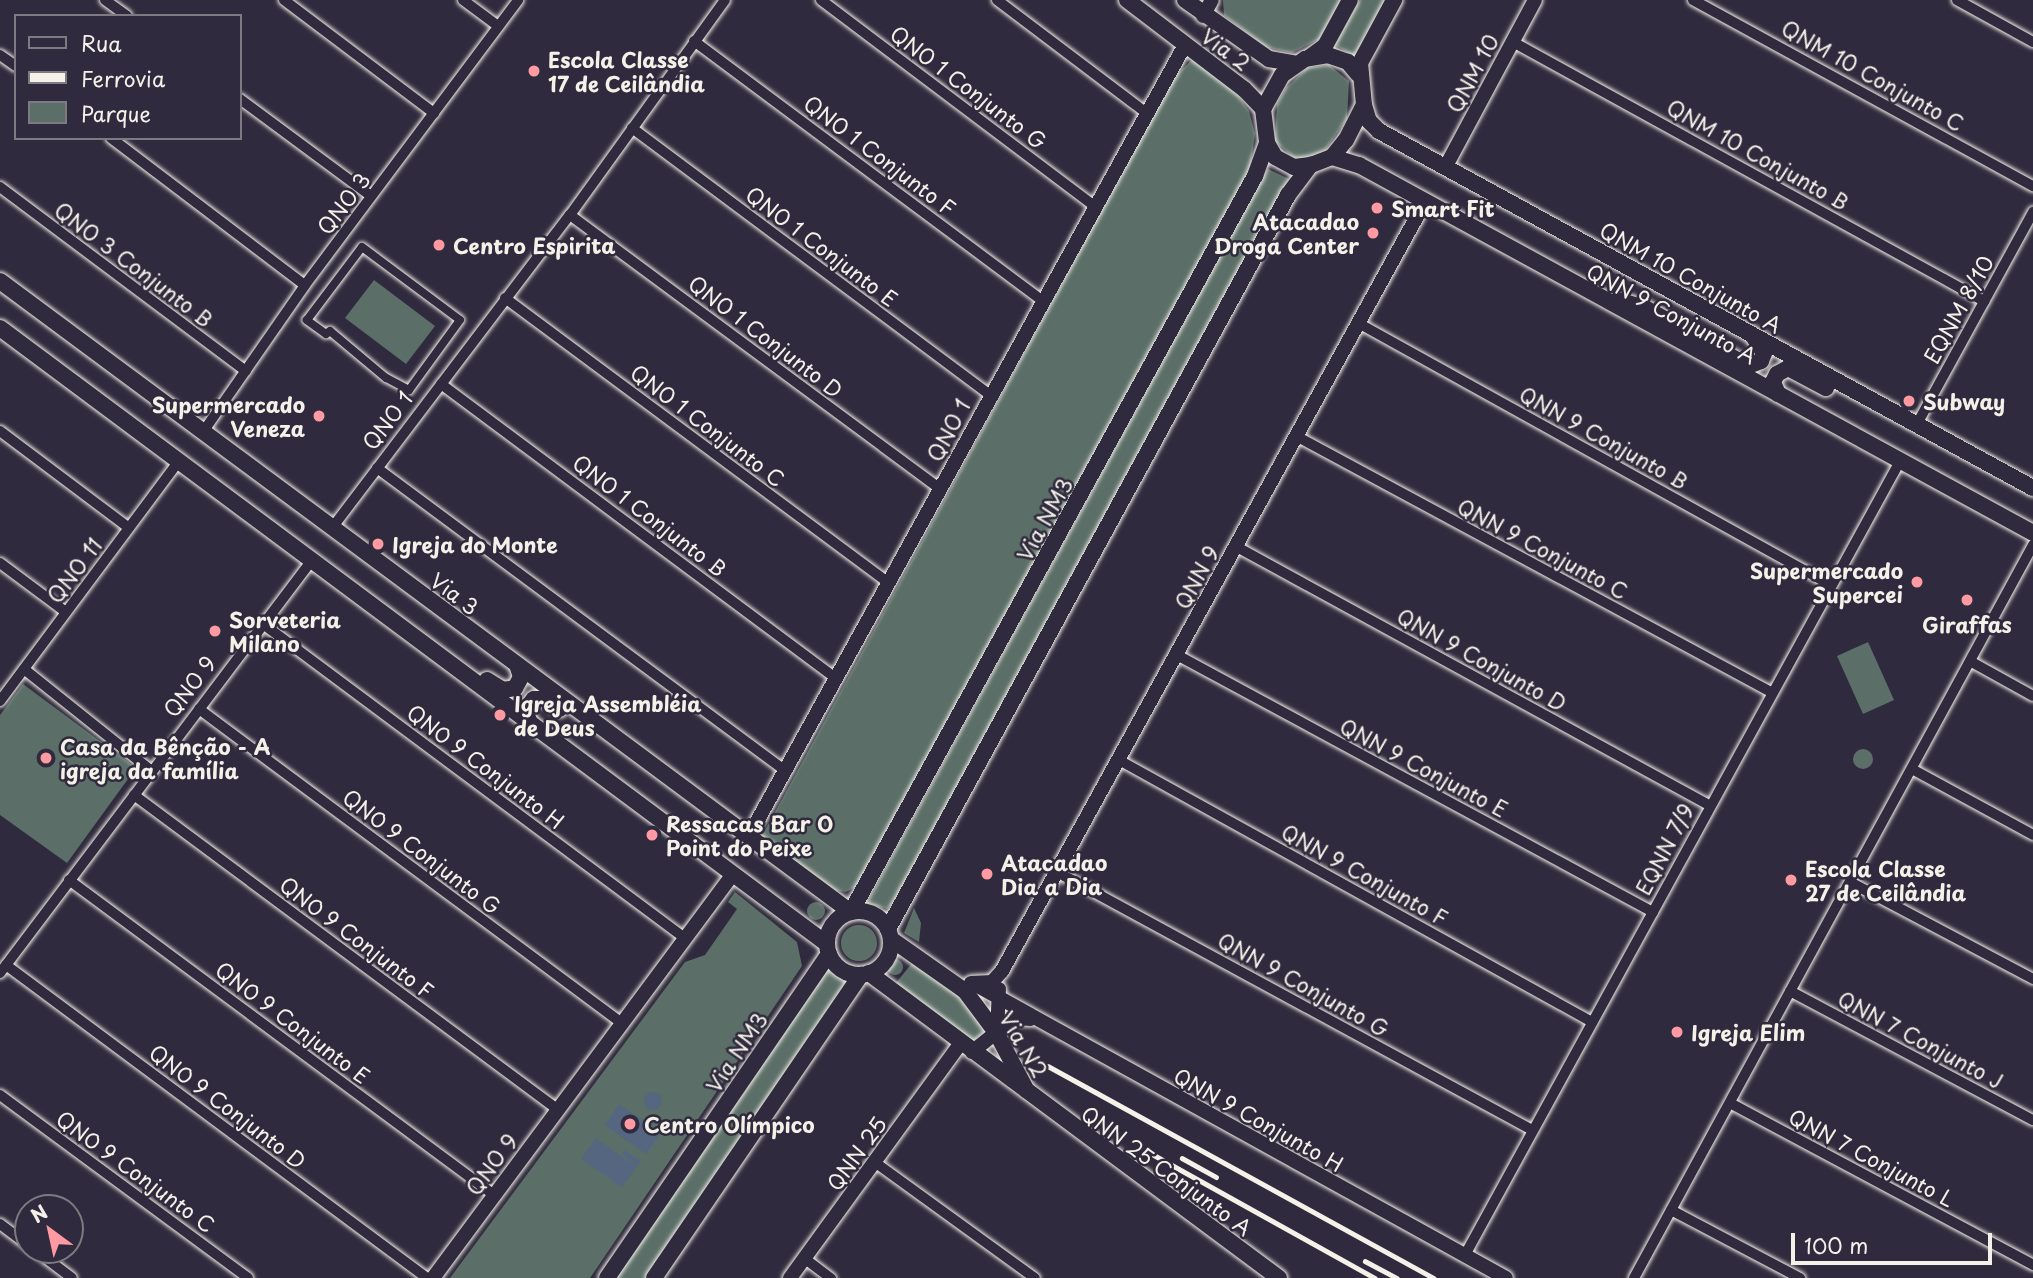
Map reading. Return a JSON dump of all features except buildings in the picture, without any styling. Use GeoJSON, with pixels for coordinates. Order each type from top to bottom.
{"type":"FeatureCollection","features":[{"type":"Feature","properties":{"kind":"main road","name":"Via 2"},"geometry":{"type":"LineString","coordinates":[[1128,0],[1244,89],[1263,109]]}},
{"type":"Feature","properties":{"kind":"main road","name":"Via 2"},"geometry":{"type":"LineString","coordinates":[[1185,0],[1203,16],[1269,58],[1303,61]]}},
{"type":"Feature","properties":{"kind":"main road"},"geometry":{"type":"LineString","coordinates":[[1311,166],[1283,163],[1267,142],[1263,109],[1275,84],[1325,46],[1350,0]]}},
{"type":"Feature","properties":{"kind":"main road"},"geometry":{"type":"LineString","coordinates":[[654,1278],[865,974],[885,963],[890,934],[1288,194],[1311,166],[1332,157],[1353,130],[1364,105],[1358,74],[1394,0]]}},
{"type":"Feature","properties":{"kind":"main road"},"geometry":{"type":"LineString","coordinates":[[1303,61],[1340,58],[1358,74]]}},
{"type":"Feature","properties":{"kind":"main road","name":"QNM 10 Conjunto A"},"geometry":{"type":"LineString","coordinates":[[1364,105],[1369,121],[1379,131],[1937,436]]}},
{"type":"Feature","properties":{"kind":"main road","name":"Via NM3"},"geometry":{"type":"LineString","coordinates":[[851,912],[1248,188],[1267,142]]}},
{"type":"Feature","properties":{"kind":"main road","name":"QNN 9 Conjunto A"},"geometry":{"type":"LineString","coordinates":[[1332,157],[1359,165],[2033,533]]}},
{"type":"Feature","properties":{"kind":"main road","name":"Via 3"},"geometry":{"type":"LineString","coordinates":[[0,281],[851,912]]}},
{"type":"Feature","properties":{"kind":"main road"},"geometry":{"type":"LineString","coordinates":[[1585,290],[1645,308],[1754,366],[1764,353],[1749,332]]}},
{"type":"Feature","properties":{"kind":"main road"},"geometry":{"type":"LineString","coordinates":[[0,293],[53,321]]}},
{"type":"Feature","properties":{"kind":"main road"},"geometry":{"type":"LineString","coordinates":[[0,328],[733,874],[828,949],[845,972],[865,974]]}},
{"type":"Feature","properties":{"kind":"main road"},"geometry":{"type":"LineString","coordinates":[[1779,394],[1773,382],[1788,368],[1872,412],[1937,436],[2033,488]]}},
{"type":"Feature","properties":{"kind":"main road"},"geometry":{"type":"LineString","coordinates":[[405,629],[503,690],[520,681],[517,665]]}},
{"type":"Feature","properties":{"kind":"main road"},"geometry":{"type":"LineString","coordinates":[[530,723],[527,705],[538,698],[547,699],[623,757],[671,779]]}},
{"type":"Feature","properties":{"kind":"main road"},"geometry":{"type":"LineString","coordinates":[[828,949],[831,927],[851,912],[875,915],[890,934]]}},
{"type":"Feature","properties":{"kind":"main road","name":"Via N2"},"geometry":{"type":"LineString","coordinates":[[890,934],[947,974],[997,1034],[1030,1096]]}},
{"type":"Feature","properties":{"kind":"main road","name":"Via NM3"},"geometry":{"type":"LineString","coordinates":[[607,1278],[828,949]]}},
{"type":"Feature","properties":{"kind":"main road","name":"Via N2"},"geometry":{"type":"LineString","coordinates":[[865,974],[1030,1096]]}},
{"type":"Feature","properties":{"kind":"main road","name":"QNN 25 Conjunto A"},"geometry":{"type":"LineString","coordinates":[[1030,1096],[1279,1278]]}},
{"type":"Feature","properties":{"kind":"street"},"geometry":{"type":"LineString","coordinates":[[105,0],[124,14]]}},
{"type":"Feature","properties":{"kind":"street"},"geometry":{"type":"LineString","coordinates":[[284,0],[434,113]]}},
{"type":"Feature","properties":{"kind":"street"},"geometry":{"type":"LineString","coordinates":[[463,0],[498,26]]}},
{"type":"Feature","properties":{"kind":"street","name":"QNO 3"},"geometry":{"type":"LineString","coordinates":[[203,432],[305,285],[518,0]]}},
{"type":"Feature","properties":{"kind":"street","name":"QNO 1"},"geometry":{"type":"LineString","coordinates":[[332,528],[570,215],[725,0]]}},
{"type":"Feature","properties":{"kind":"street","name":"QNO 1 Conjunto G"},"geometry":{"type":"LineString","coordinates":[[821,0],[1093,205]]}},
{"type":"Feature","properties":{"kind":"street"},"geometry":{"type":"LineString","coordinates":[[997,0],[1145,112]]}},
{"type":"Feature","properties":{"kind":"street"},"geometry":{"type":"LineString","coordinates":[[1203,16],[1213,0]]}},
{"type":"Feature","properties":{"kind":"street","name":"QNM 10"},"geometry":{"type":"LineString","coordinates":[[1446,166],[1535,0]]}},
{"type":"Feature","properties":{"kind":"street","name":"QNM 10 Conjunto C"},"geometry":{"type":"LineString","coordinates":[[1693,0],[2033,187]]}},
{"type":"Feature","properties":{"kind":"street"},"geometry":{"type":"LineString","coordinates":[[1957,0],[2033,42]]}},
{"type":"Feature","properties":{"kind":"street","name":"QNO 1 Conjunto F"},"geometry":{"type":"LineString","coordinates":[[694,41],[1043,301]]}},
{"type":"Feature","properties":{"kind":"street","name":"QNM 10 Conjunto B"},"geometry":{"type":"LineString","coordinates":[[1513,42],[1984,301]]}},
{"type":"Feature","properties":{"kind":"street","name":"QNO 1"},"geometry":{"type":"LineString","coordinates":[[748,836],[787,772],[1093,205],[1185,45]]}},
{"type":"Feature","properties":{"kind":"street"},"geometry":{"type":"LineString","coordinates":[[242,100],[371,196]]}},
{"type":"Feature","properties":{"kind":"street","name":"QNO 1 Conjunto E"},"geometry":{"type":"LineString","coordinates":[[632,128],[990,395]]}},
{"type":"Feature","properties":{"kind":"street"},"geometry":{"type":"LineString","coordinates":[[114,140],[305,285]]}},
{"type":"Feature","properties":{"kind":"street","name":"QNO 3 Conjunto B"},"geometry":{"type":"LineString","coordinates":[[0,187],[246,371]]}},
{"type":"Feature","properties":{"kind":"street","name":"QNN 9"},"geometry":{"type":"LineString","coordinates":[[997,1034],[998,994],[1002,971],[1425,202]]}},
{"type":"Feature","properties":{"kind":"street","name":"EQNM 8/10"},"geometry":{"type":"LineString","coordinates":[[1917,424],[2033,212]]}},
{"type":"Feature","properties":{"kind":"street","name":"QNO 1 Conjunto D"},"geometry":{"type":"LineString","coordinates":[[570,215],[940,489]]}},
{"type":"Feature","properties":{"kind":"street"},"geometry":{"type":"LineString","coordinates":[[362,247],[460,320],[409,390],[386,378],[330,331],[326,334],[307,320],[362,247]]}},
{"type":"Feature","properties":{"kind":"street","name":"QNO 1 Conjunto C"},"geometry":{"type":"LineString","coordinates":[[505,298],[889,583]]}},
{"type":"Feature","properties":{"kind":"street","name":"QNN 9 Conjunto B"},"geometry":{"type":"LineString","coordinates":[[1360,324],[1829,584]]}},
{"type":"Feature","properties":{"kind":"street","name":"QNO 1 Conjunto B"},"geometry":{"type":"LineString","coordinates":[[441,384],[836,678]]}},
{"type":"Feature","properties":{"kind":"street"},"geometry":{"type":"LineString","coordinates":[[0,431],[130,528]]}},
{"type":"Feature","properties":{"kind":"street","name":"QNN 9 Conjunto C"},"geometry":{"type":"LineString","coordinates":[[1298,437],[1770,692]]}},
{"type":"Feature","properties":{"kind":"street","name":"QNO 11"},"geometry":{"type":"LineString","coordinates":[[1,696],[179,461]]}},
{"type":"Feature","properties":{"kind":"street","name":"EQNN 7/9"},"geometry":{"type":"LineString","coordinates":[[1465,1255],[1829,584],[1900,461]]}},
{"type":"Feature","properties":{"kind":"street"},"geometry":{"type":"LineString","coordinates":[[377,468],[787,772]]}},
{"type":"Feature","properties":{"kind":"street"},"geometry":{"type":"LineString","coordinates":[[1634,1278],[2033,545]]}},
{"type":"Feature","properties":{"kind":"street","name":"QNN 9 Conjunto D"},"geometry":{"type":"LineString","coordinates":[[1237,547],[1709,805]]}},
{"type":"Feature","properties":{"kind":"street","name":"QNO 9"},"geometry":{"type":"LineString","coordinates":[[3,969],[312,560]]}},
{"type":"Feature","properties":{"kind":"street"},"geometry":{"type":"LineString","coordinates":[[0,563],[66,612]]}},
{"type":"Feature","properties":{"kind":"street","name":"QNO 9 Conjunto H"},"geometry":{"type":"LineString","coordinates":[[263,624],[686,939]]}},
{"type":"Feature","properties":{"kind":"street","name":"QNN 9 Conjunto E"},"geometry":{"type":"LineString","coordinates":[[1177,655],[1653,912]]}},
{"type":"Feature","properties":{"kind":"street"},"geometry":{"type":"LineString","coordinates":[[1970,661],[2033,695]]}},
{"type":"Feature","properties":{"kind":"street"},"geometry":{"type":"LineString","coordinates":[[24,669],[152,771]]}},
{"type":"Feature","properties":{"kind":"street","name":"QNO 9 Conjunto G"},"geometry":{"type":"LineString","coordinates":[[199,709],[623,1024]]}},
{"type":"Feature","properties":{"kind":"street","name":"QNN 9 Conjunto F"},"geometry":{"type":"LineString","coordinates":[[1119,760],[1592,1022]]}},
{"type":"Feature","properties":{"kind":"street"},"geometry":{"type":"LineString","coordinates":[[1912,769],[2033,835]]}},
{"type":"Feature","properties":{"kind":"street","name":"QNO 9 Conjunto F"},"geometry":{"type":"LineString","coordinates":[[134,795],[557,1109]]}},
{"type":"Feature","properties":{"kind":"street","name":"QNN 9 Conjunto G"},"geometry":{"type":"LineString","coordinates":[[1057,872],[1532,1130]]}},
{"type":"Feature","properties":{"kind":"street","name":"QNO 9"},"geometry":{"type":"LineString","coordinates":[[433,1278],[733,874]]}},
{"type":"Feature","properties":{"kind":"street","name":"QNO 9 Conjunto E"},"geometry":{"type":"LineString","coordinates":[[69,880],[494,1195]]}},
{"type":"Feature","properties":{"kind":"street"},"geometry":{"type":"LineString","coordinates":[[1850,882],[2033,979]]}},
{"type":"Feature","properties":{"kind":"street","name":"QNO 9 Conjunto D"},"geometry":{"type":"LineString","coordinates":[[3,969],[427,1278]]}},
{"type":"Feature","properties":{"kind":"street"},"geometry":{"type":"LineString","coordinates":[[971,983],[992,982],[1002,971]]}},
{"type":"Feature","properties":{"kind":"street","name":"QNN 9 Conjunto H"},"geometry":{"type":"LineString","coordinates":[[947,974],[998,994],[1032,1020],[1506,1278]]}},
{"type":"Feature","properties":{"kind":"street","name":"QNN 7 Conjunto J"},"geometry":{"type":"LineString","coordinates":[[1790,991],[2033,1121]]}},
{"type":"Feature","properties":{"kind":"street"},"geometry":{"type":"LineString","coordinates":[[963,1049],[997,1034],[1014,1018],[1032,1020]]}},
{"type":"Feature","properties":{"kind":"street","name":"QNN 25"},"geometry":{"type":"LineString","coordinates":[[790,1278],[963,1049]]}},
{"type":"Feature","properties":{"kind":"street","name":"QNO 9 Conjunto C"},"geometry":{"type":"LineString","coordinates":[[0,1094],[248,1278]]}},
{"type":"Feature","properties":{"kind":"street","name":"QNN 7 Conjunto L"},"geometry":{"type":"LineString","coordinates":[[1730,1103],[2033,1265]]}},
{"type":"Feature","properties":{"kind":"street"},"geometry":{"type":"LineString","coordinates":[[876,1163],[1035,1278]]}},
{"type":"Feature","properties":{"kind":"street"},"geometry":{"type":"LineString","coordinates":[[1671,1210],[1800,1278]]}},
{"type":"Feature","properties":{"kind":"street"},"geometry":{"type":"LineString","coordinates":[[804,1258],[831,1278]]}},
{"type":"Feature","properties":{"kind":"street"},"geometry":{"type":"LineString","coordinates":[[53,1264],[72,1278]]}},
{"type":"Feature","properties":{"kind":"green space"},"geometry":{"type":"Polygon","coordinates":[[[1223,0],[1342,0],[1321,38],[1292,53],[1266,47],[1224,15],[1223,0]]]}},
{"type":"Feature","properties":{"kind":"green space"},"geometry":{"type":"Polygon","coordinates":[[[1360,0],[1387,0],[1356,57],[1335,45],[1360,0]]]}},
{"type":"Feature","properties":{"kind":"green space"},"geometry":{"type":"Polygon","coordinates":[[[1195,57],[1229,83],[1249,111],[1255,134],[1250,169],[859,885],[846,892],[833,890],[762,836],[1175,76],[1195,57]]]}},
{"type":"Feature","properties":{"kind":"green space"},"geometry":{"type":"Polygon","coordinates":[[[1329,65],[1349,81],[1347,119],[1325,150],[1314,157],[1295,159],[1275,141],[1277,104],[1286,88],[1307,68],[1329,65]]]}},
{"type":"Feature","properties":{"kind":"green space"},"geometry":{"type":"Polygon","coordinates":[[[1268,169],[1289,179],[895,901],[887,909],[867,903],[1268,169]]]}},
{"type":"Feature","properties":{"kind":"green space"},"geometry":{"type":"Polygon","coordinates":[[[374,280],[435,326],[406,364],[345,318],[374,280]]]}},
{"type":"Feature","properties":{"kind":"green space"},"geometry":{"type":"Polygon","coordinates":[[[1868,642],[1894,700],[1863,714],[1837,656],[1868,642]]]}},
{"type":"Feature","properties":{"kind":"green space"},"geometry":{"type":"Polygon","coordinates":[[[23,684],[136,768],[67,863],[0,815],[0,715],[23,684]]]}},
{"type":"Feature","properties":{"kind":"green space"},"geometry":{"type":"Polygon","coordinates":[[[1859,749],[1867,749],[1873,759],[1867,769],[1859,769],[1853,763],[1853,755],[1859,749]]]}},
{"type":"Feature","properties":{"kind":"green space","name":"Centro Olímpico"},"geometry":{"type":"Polygon","coordinates":[[[735,892],[797,942],[802,966],[590,1278],[450,1278],[685,962],[705,955],[737,909],[728,902],[735,892]]]}},
{"type":"Feature","properties":{"kind":"green space"},"geometry":{"type":"Polygon","coordinates":[[[812,902],[820,902],[825,911],[823,918],[812,920],[807,915],[807,907],[812,902]]]}},
{"type":"Feature","properties":{"kind":"green space"},"geometry":{"type":"Polygon","coordinates":[[[914,908],[921,923],[919,942],[904,933],[914,908]]]}},
{"type":"Feature","properties":{"kind":"green space"},"geometry":{"type":"Polygon","coordinates":[[[859,925],[872,930],[877,943],[872,956],[859,961],[846,956],[841,943],[846,930],[859,925]]]}},
{"type":"Feature","properties":{"kind":"green space"},"geometry":{"type":"Polygon","coordinates":[[[892,959],[898,959],[903,967],[901,973],[892,975],[887,970],[887,964],[892,959]]]}},
{"type":"Feature","properties":{"kind":"green space"},"geometry":{"type":"Polygon","coordinates":[[[913,962],[944,979],[987,1032],[972,1041],[895,984],[913,962]]]}},
{"type":"Feature","properties":{"kind":"green space"},"geometry":{"type":"Polygon","coordinates":[[[828,967],[847,981],[645,1278],[614,1278],[828,967]]]}},
{"type":"Feature","properties":{"kind":"water"},"geometry":{"type":"Polygon","coordinates":[[[653,1092],[659,1095],[662,1101],[659,1107],[653,1110],[647,1107],[644,1101],[647,1095],[653,1092]]]}},
{"type":"Feature","properties":{"kind":"water"},"geometry":{"type":"Polygon","coordinates":[[[619,1104],[661,1133],[646,1154],[605,1125],[619,1104]]]}},
{"type":"Feature","properties":{"kind":"water"},"geometry":{"type":"Polygon","coordinates":[[[596,1138],[633,1165],[622,1153],[624,1150],[641,1161],[622,1187],[581,1159],[596,1138]]]}},
{"type":"Feature","properties":{"kind":"railway"},"geometry":{"type":"LineString","coordinates":[[1048,1066],[1434,1278]]}},
{"type":"Feature","properties":{"kind":"railway"},"geometry":{"type":"LineString","coordinates":[[1145,1150],[1375,1278]]}},
{"type":"Feature","properties":{"kind":"railway"},"geometry":{"type":"LineString","coordinates":[[1182,1158],[1216,1177]]}},
{"type":"Feature","properties":{"kind":"railway"},"geometry":{"type":"LineString","coordinates":[[1365,1261],[1397,1278]]}},
{"type":"Feature","properties":{"kind":"place","name":"Escola Classe 17 de Ceilândia"},"geometry":{"type":"Point","coordinates":[534,71]}},
{"type":"Feature","properties":{"kind":"place","name":"Smart Fit"},"geometry":{"type":"Point","coordinates":[1377,208]}},
{"type":"Feature","properties":{"kind":"place","name":"Atacadao Droga Center"},"geometry":{"type":"Point","coordinates":[1373,233]}},
{"type":"Feature","properties":{"kind":"place","name":"Centro Espirita"},"geometry":{"type":"Point","coordinates":[439,245]}},
{"type":"Feature","properties":{"kind":"place","name":"Subway"},"geometry":{"type":"Point","coordinates":[1909,401]}},
{"type":"Feature","properties":{"kind":"place","name":"Supermercado Veneza"},"geometry":{"type":"Point","coordinates":[319,416]}},
{"type":"Feature","properties":{"kind":"place","name":"Igreja do Monte"},"geometry":{"type":"Point","coordinates":[378,544]}},
{"type":"Feature","properties":{"kind":"place","name":"Supermercado Supercei"},"geometry":{"type":"Point","coordinates":[1917,582]}},
{"type":"Feature","properties":{"kind":"place","name":"Giraffas"},"geometry":{"type":"Point","coordinates":[1967,600]}},
{"type":"Feature","properties":{"kind":"place","name":"Sorveteria Milano"},"geometry":{"type":"Point","coordinates":[215,631]}},
{"type":"Feature","properties":{"kind":"place","name":"Igreja Assembléia de Deus"},"geometry":{"type":"Point","coordinates":[500,715]}},
{"type":"Feature","properties":{"kind":"place","name":"Casa da Bênção - A igreja da família"},"geometry":{"type":"Point","coordinates":[46,758]}},
{"type":"Feature","properties":{"kind":"place","name":"Ressacas Bar O Point do Peixe"},"geometry":{"type":"Point","coordinates":[652,835]}},
{"type":"Feature","properties":{"kind":"place","name":"Atacadao Dia a Dia"},"geometry":{"type":"Point","coordinates":[987,874]}},
{"type":"Feature","properties":{"kind":"place","name":"Escola Classe 27 de Ceilândia"},"geometry":{"type":"Point","coordinates":[1791,880]}},
{"type":"Feature","properties":{"kind":"place","name":"Igreja Elim"},"geometry":{"type":"Point","coordinates":[1677,1032]}},
{"type":"Feature","properties":{"kind":"place","name":"Centro Olímpico"},"geometry":{"type":"Point","coordinates":[630,1124]}}]}
